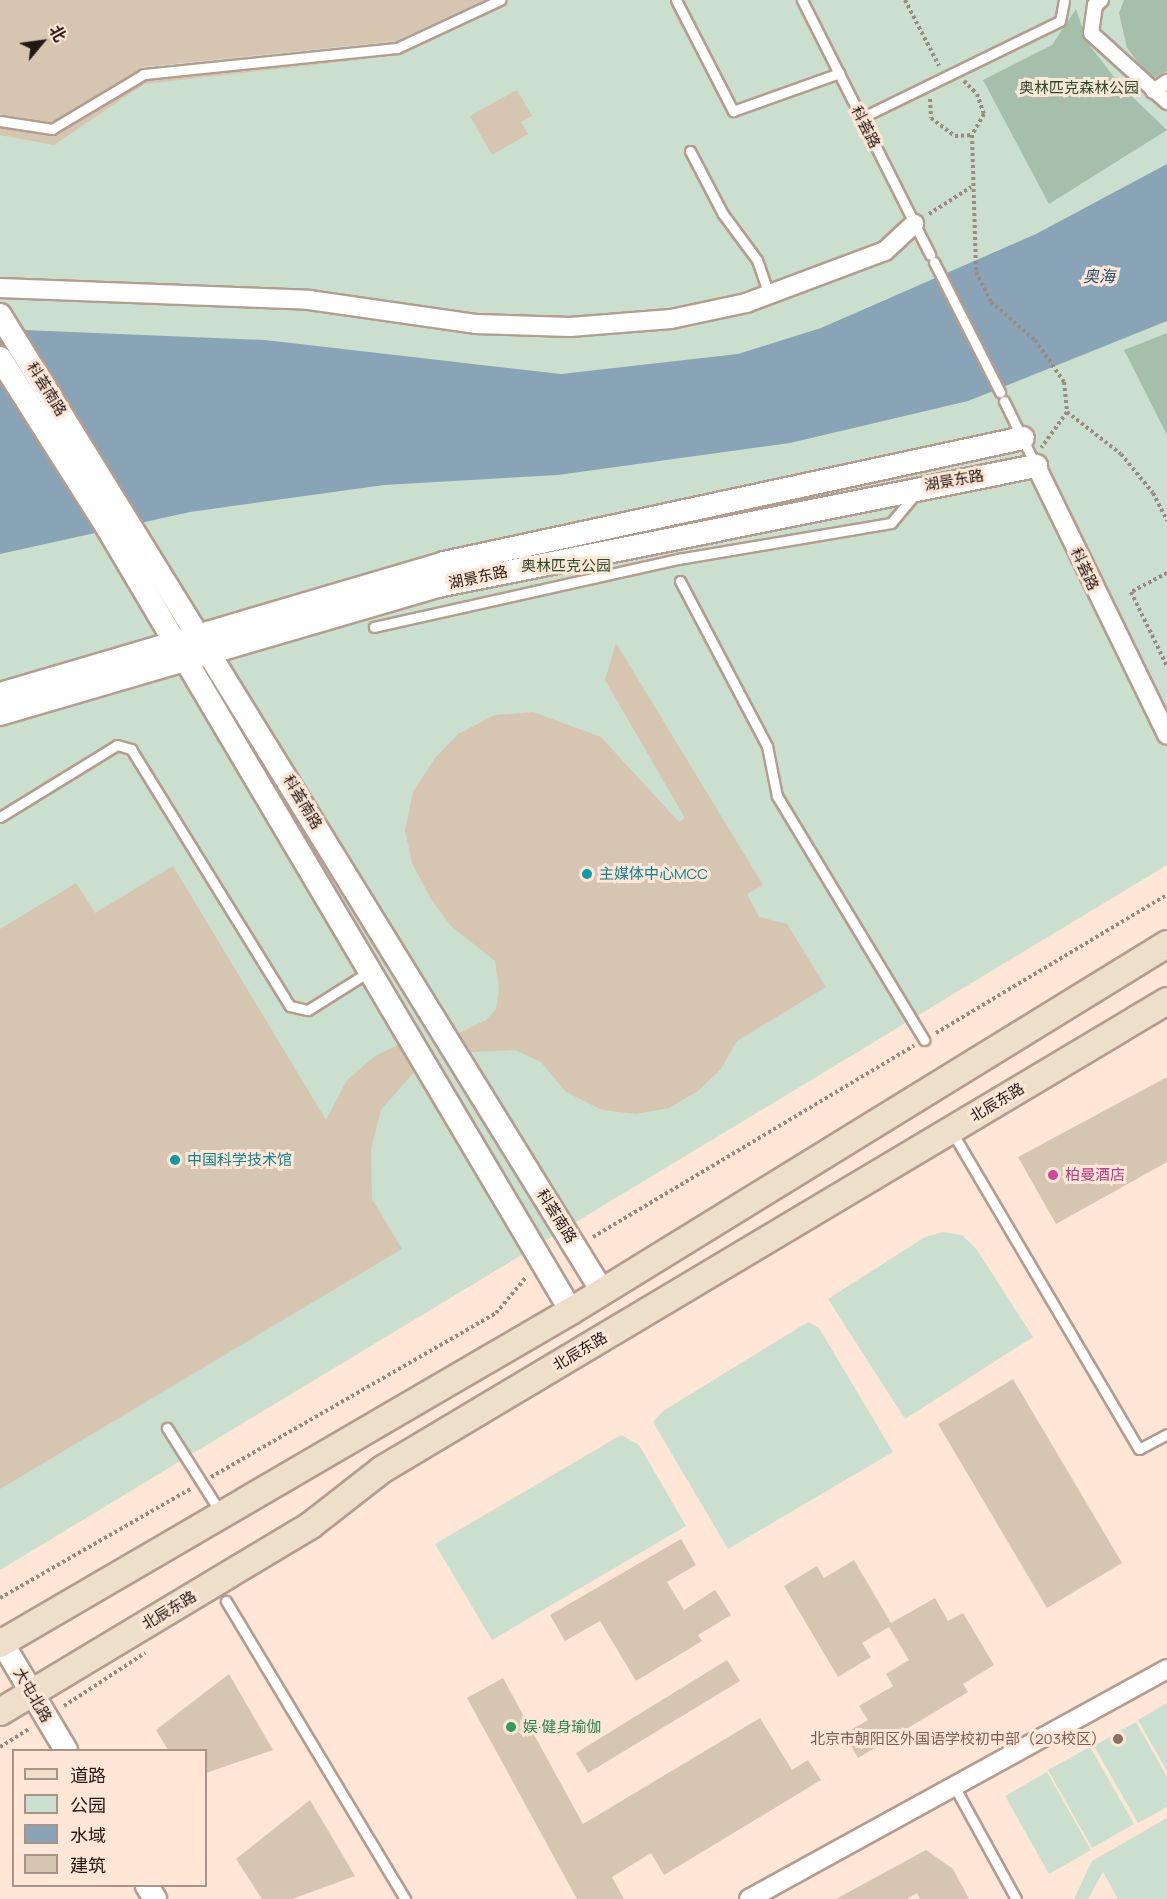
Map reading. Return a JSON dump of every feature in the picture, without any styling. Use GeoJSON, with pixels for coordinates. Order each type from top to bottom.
{"type":"FeatureCollection","features":[{"type":"Feature","properties":{"kind":"main road"},"geometry":{"type":"LineString","coordinates":[[1,1642],[571,1311],[1167,944]]}},
{"type":"Feature","properties":{"kind":"main road","name":"北辰东路"},"geometry":{"type":"LineString","coordinates":[[0,1712],[311,1525],[384,1469],[1167,1000]]}},
{"type":"Feature","properties":{"kind":"street"},"geometry":{"type":"LineString","coordinates":[[1101,0],[1095,5],[1091,33],[1167,102]]}},
{"type":"Feature","properties":{"kind":"street"},"geometry":{"type":"LineString","coordinates":[[1153,91],[1167,82]]}},
{"type":"Feature","properties":{"kind":"street"},"geometry":{"type":"LineString","coordinates":[[0,288],[309,300],[475,324],[570,327],[671,319],[769,294],[885,251],[914,224]]}},
{"type":"Feature","properties":{"kind":"street","name":"科荟南路"},"geometry":{"type":"LineString","coordinates":[[3,321],[130,520],[602,1291]]}},
{"type":"Feature","properties":{"kind":"street","name":"科荟南路"},"geometry":{"type":"LineString","coordinates":[[0,358],[108,529],[571,1311]]}},
{"type":"Feature","properties":{"kind":"street","name":"湖景东路"},"geometry":{"type":"LineString","coordinates":[[205,642],[444,563],[945,454],[1030,453]]}},
{"type":"Feature","properties":{"kind":"street","name":"湖景东路"},"geometry":{"type":"LineString","coordinates":[[0,694],[438,586],[949,481],[1030,453]]}},
{"type":"Feature","properties":{"kind":"street","name":"科荟路"},"geometry":{"type":"LineString","coordinates":[[1030,453],[1167,735]]}},
{"type":"Feature","properties":{"kind":"street"},"geometry":{"type":"LineString","coordinates":[[945,454],[954,467],[949,481]]}},
{"type":"Feature","properties":{"kind":"street","name":"湖景东路"},"geometry":{"type":"LineString","coordinates":[[0,714],[177,649]]}},
{"type":"Feature","properties":{"kind":"street","name":"大屯北路"},"geometry":{"type":"LineString","coordinates":[[1,1642],[65,1749]]}},
{"type":"Feature","properties":{"kind":"street"},"geometry":{"type":"LineString","coordinates":[[749,1899],[1167,1669]]}},
{"type":"Feature","properties":{"kind":"lane"},"geometry":{"type":"LineString","coordinates":[[0,121],[52,129],[144,74],[397,48],[500,0]]}},
{"type":"Feature","properties":{"kind":"lane"},"geometry":{"type":"LineString","coordinates":[[676,0],[734,111],[839,73]]}},
{"type":"Feature","properties":{"kind":"lane","name":"科荟路"},"geometry":{"type":"LineString","coordinates":[[802,0],[1030,453]]}},
{"type":"Feature","properties":{"kind":"lane"},"geometry":{"type":"LineString","coordinates":[[861,118],[1060,21],[1064,0]]}},
{"type":"Feature","properties":{"kind":"lane"},"geometry":{"type":"LineString","coordinates":[[690,151],[723,214],[757,260],[769,294]]}},
{"type":"Feature","properties":{"kind":"lane"},"geometry":{"type":"LineString","coordinates":[[374,627],[678,559],[891,523],[921,486]]}},
{"type":"Feature","properties":{"kind":"lane"},"geometry":{"type":"LineString","coordinates":[[680,582],[767,746],[777,796],[924,1040]]}},
{"type":"Feature","properties":{"kind":"lane"},"geometry":{"type":"LineString","coordinates":[[0,817],[117,744],[131,749],[290,1006],[308,1010],[370,971]]}},
{"type":"Feature","properties":{"kind":"lane"},"geometry":{"type":"LineString","coordinates":[[951,1130],[1139,1449],[1167,1434]]}},
{"type":"Feature","properties":{"kind":"lane"},"geometry":{"type":"LineString","coordinates":[[167,1428],[220,1513]]}},
{"type":"Feature","properties":{"kind":"lane"},"geometry":{"type":"LineString","coordinates":[[226,1601],[405,1899]]}},
{"type":"Feature","properties":{"kind":"lane"},"geometry":{"type":"LineString","coordinates":[[954,1786],[1016,1899]]}},
{"type":"Feature","properties":{"kind":"path"},"geometry":{"type":"LineString","coordinates":[[906,0],[944,76],[964,81],[977,94],[984,114],[972,135],[971,187],[976,272],[991,303],[1035,340],[1064,382],[1067,412],[1053,437],[1030,453]]}},
{"type":"Feature","properties":{"kind":"path"},"geometry":{"type":"LineString","coordinates":[[944,76],[930,96],[931,118],[955,136],[972,135]]}},
{"type":"Feature","properties":{"kind":"path"},"geometry":{"type":"LineString","coordinates":[[914,224],[971,187]]}},
{"type":"Feature","properties":{"kind":"path"},"geometry":{"type":"LineString","coordinates":[[1067,412],[1121,454],[1153,493],[1167,521]]}},
{"type":"Feature","properties":{"kind":"path"},"geometry":{"type":"LineString","coordinates":[[1167,573],[1131,592],[1167,666]]}},
{"type":"Feature","properties":{"kind":"green space","name":"奥林匹克公园"},"geometry":{"type":"Polygon","coordinates":[[[0,0],[1167,0],[1167,865],[0,1570],[0,0]]]}},
{"type":"Feature","properties":{"kind":"green space"},"geometry":{"type":"Polygon","coordinates":[[[1124,0],[1167,0],[1167,71],[1151,79],[1127,48],[1119,13],[1124,0]]]}},
{"type":"Feature","properties":{"kind":"green space","name":"奥林匹克森林公园"},"geometry":{"type":"Polygon","coordinates":[[[1076,9],[1087,42],[1121,86],[1167,130],[1049,204],[983,80],[1052,45],[1076,9]]]}},
{"type":"Feature","properties":{"kind":"green space"},"geometry":{"type":"Polygon","coordinates":[[[1167,333],[1167,435],[1124,350],[1167,333]]]}},
{"type":"Feature","properties":{"kind":"green space"},"geometry":{"type":"Polygon","coordinates":[[[943,1232],[962,1235],[977,1250],[1033,1337],[905,1419],[828,1299],[925,1237],[943,1232]]]}},
{"type":"Feature","properties":{"kind":"green space"},"geometry":{"type":"Polygon","coordinates":[[[808,1322],[819,1328],[893,1452],[728,1549],[653,1422],[663,1411],[808,1322]]]}},
{"type":"Feature","properties":{"kind":"green space"},"geometry":{"type":"Polygon","coordinates":[[[621,1435],[639,1445],[686,1526],[492,1640],[435,1544],[621,1435]]]}},
{"type":"Feature","properties":{"kind":"green space"},"geometry":{"type":"Polygon","coordinates":[[[1167,1703],[1167,1771],[1138,1720],[1167,1703]]]}},
{"type":"Feature","properties":{"kind":"green space"},"geometry":{"type":"Polygon","coordinates":[[[1136,1722],[1167,1777],[1167,1807],[1138,1823],[1094,1746],[1136,1722]]]}},
{"type":"Feature","properties":{"kind":"green space"},"geometry":{"type":"Polygon","coordinates":[[[1090,1747],[1134,1824],[1092,1848],[1048,1770],[1090,1747]]]}},
{"type":"Feature","properties":{"kind":"green space"},"geometry":{"type":"Polygon","coordinates":[[[1047,1772],[1091,1850],[1049,1874],[1005,1796],[1047,1772]]]}},
{"type":"Feature","properties":{"kind":"green space"},"geometry":{"type":"Polygon","coordinates":[[[1167,1818],[1167,1899],[1118,1899],[1103,1872],[1088,1899],[1074,1899],[1092,1861],[1167,1818]]]}},
{"type":"Feature","properties":{"kind":"water","name":"奥海"},"geometry":{"type":"Polygon","coordinates":[[[1167,164],[1167,321],[968,401],[790,443],[558,475],[384,485],[190,512],[0,554],[0,329],[265,340],[561,374],[738,354],[821,328],[1036,234],[1167,164]]]}},
{"type":"Feature","properties":{"kind":"building"},"geometry":{"type":"Polygon","coordinates":[[[0,0],[484,0],[395,41],[143,67],[51,122],[0,114],[0,0]]]}},
{"type":"Feature","properties":{"kind":"building"},"geometry":{"type":"Polygon","coordinates":[[[395,56],[144,84],[54,145],[0,135],[0,128],[55,135],[146,81],[395,56]]]}},
{"type":"Feature","properties":{"kind":"building"},"geometry":{"type":"Polygon","coordinates":[[[517,90],[532,116],[521,122],[528,134],[492,155],[470,116],[517,90]]]}},
{"type":"Feature","properties":{"kind":"building","name":"主媒体中心MCC"},"geometry":{"type":"Polygon","coordinates":[[[616,643],[763,885],[747,894],[759,917],[787,924],[826,987],[737,1041],[720,1070],[698,1091],[669,1108],[636,1114],[602,1110],[566,1092],[541,1062],[515,1050],[471,1052],[459,1033],[486,1020],[496,1009],[499,988],[495,961],[451,926],[431,899],[412,863],[405,830],[413,792],[435,758],[458,734],[495,715],[533,712],[601,737],[679,822],[685,818],[605,680],[616,643]]]}},
{"type":"Feature","properties":{"kind":"building","name":"中国科学技术馆"},"geometry":{"type":"Polygon","coordinates":[[[173,866],[326,1120],[347,1080],[375,1056],[398,1045],[414,1072],[381,1110],[371,1149],[372,1199],[402,1249],[0,1489],[0,929],[76,883],[95,913],[173,866]]]}},
{"type":"Feature","properties":{"kind":"building"},"geometry":{"type":"Polygon","coordinates":[[[1167,1077],[1167,1162],[1056,1224],[1018,1157],[1167,1077]]]}},
{"type":"Feature","properties":{"kind":"building"},"geometry":{"type":"Polygon","coordinates":[[[1013,1379],[1122,1563],[1047,1608],[938,1424],[1013,1379]]]}},
{"type":"Feature","properties":{"kind":"building"},"geometry":{"type":"Polygon","coordinates":[[[681,1539],[696,1565],[667,1582],[684,1610],[715,1590],[731,1615],[698,1635],[702,1641],[636,1681],[600,1621],[565,1641],[550,1615],[681,1539]]]}},
{"type":"Feature","properties":{"kind":"building"},"geometry":{"type":"Polygon","coordinates":[[[854,1560],[891,1623],[935,1598],[948,1621],[963,1613],[994,1665],[963,1684],[968,1692],[858,1758],[844,1734],[868,1720],[859,1706],[893,1686],[886,1674],[909,1660],[889,1627],[862,1643],[871,1657],[838,1677],[784,1586],[817,1566],[824,1578],[854,1560]]]}},
{"type":"Feature","properties":{"kind":"building"},"geometry":{"type":"Polygon","coordinates":[[[727,1660],[740,1681],[588,1773],[576,1753],[727,1660]]]}},
{"type":"Feature","properties":{"kind":"building"},"geometry":{"type":"Polygon","coordinates":[[[229,1674],[273,1750],[207,1773],[207,1749],[167,1749],[156,1730],[229,1674]]]}},
{"type":"Feature","properties":{"kind":"building"},"geometry":{"type":"Polygon","coordinates":[[[503,1678],[583,1824],[760,1718],[792,1770],[808,1760],[821,1780],[664,1875],[651,1853],[612,1877],[624,1899],[577,1899],[467,1698],[503,1678]]]}},
{"type":"Feature","properties":{"kind":"building"},"geometry":{"type":"Polygon","coordinates":[[[310,1800],[355,1876],[292,1899],[262,1899],[236,1859],[310,1800]]]}},
{"type":"Feature","properties":{"kind":"building"},"geometry":{"type":"Polygon","coordinates":[[[926,1850],[953,1869],[969,1899],[920,1899],[917,1893],[907,1899],[836,1899],[926,1850]]]}},
{"type":"Feature","properties":{"kind":"place","name":"主媒体中心MCC"},"geometry":{"type":"Point","coordinates":[587,874]}},
{"type":"Feature","properties":{"kind":"place","name":"中国科学技术馆"},"geometry":{"type":"Point","coordinates":[175,1160]}},
{"type":"Feature","properties":{"kind":"place","name":"柏曼酒店"},"geometry":{"type":"Point","coordinates":[1053,1175]}},
{"type":"Feature","properties":{"kind":"place","name":"娱·健身瑜伽"},"geometry":{"type":"Point","coordinates":[511,1727]}},
{"type":"Feature","properties":{"kind":"place","name":"北京市朝阳区外国语学校初中部（203校区）"},"geometry":{"type":"Point","coordinates":[1118,1739]}}]}
